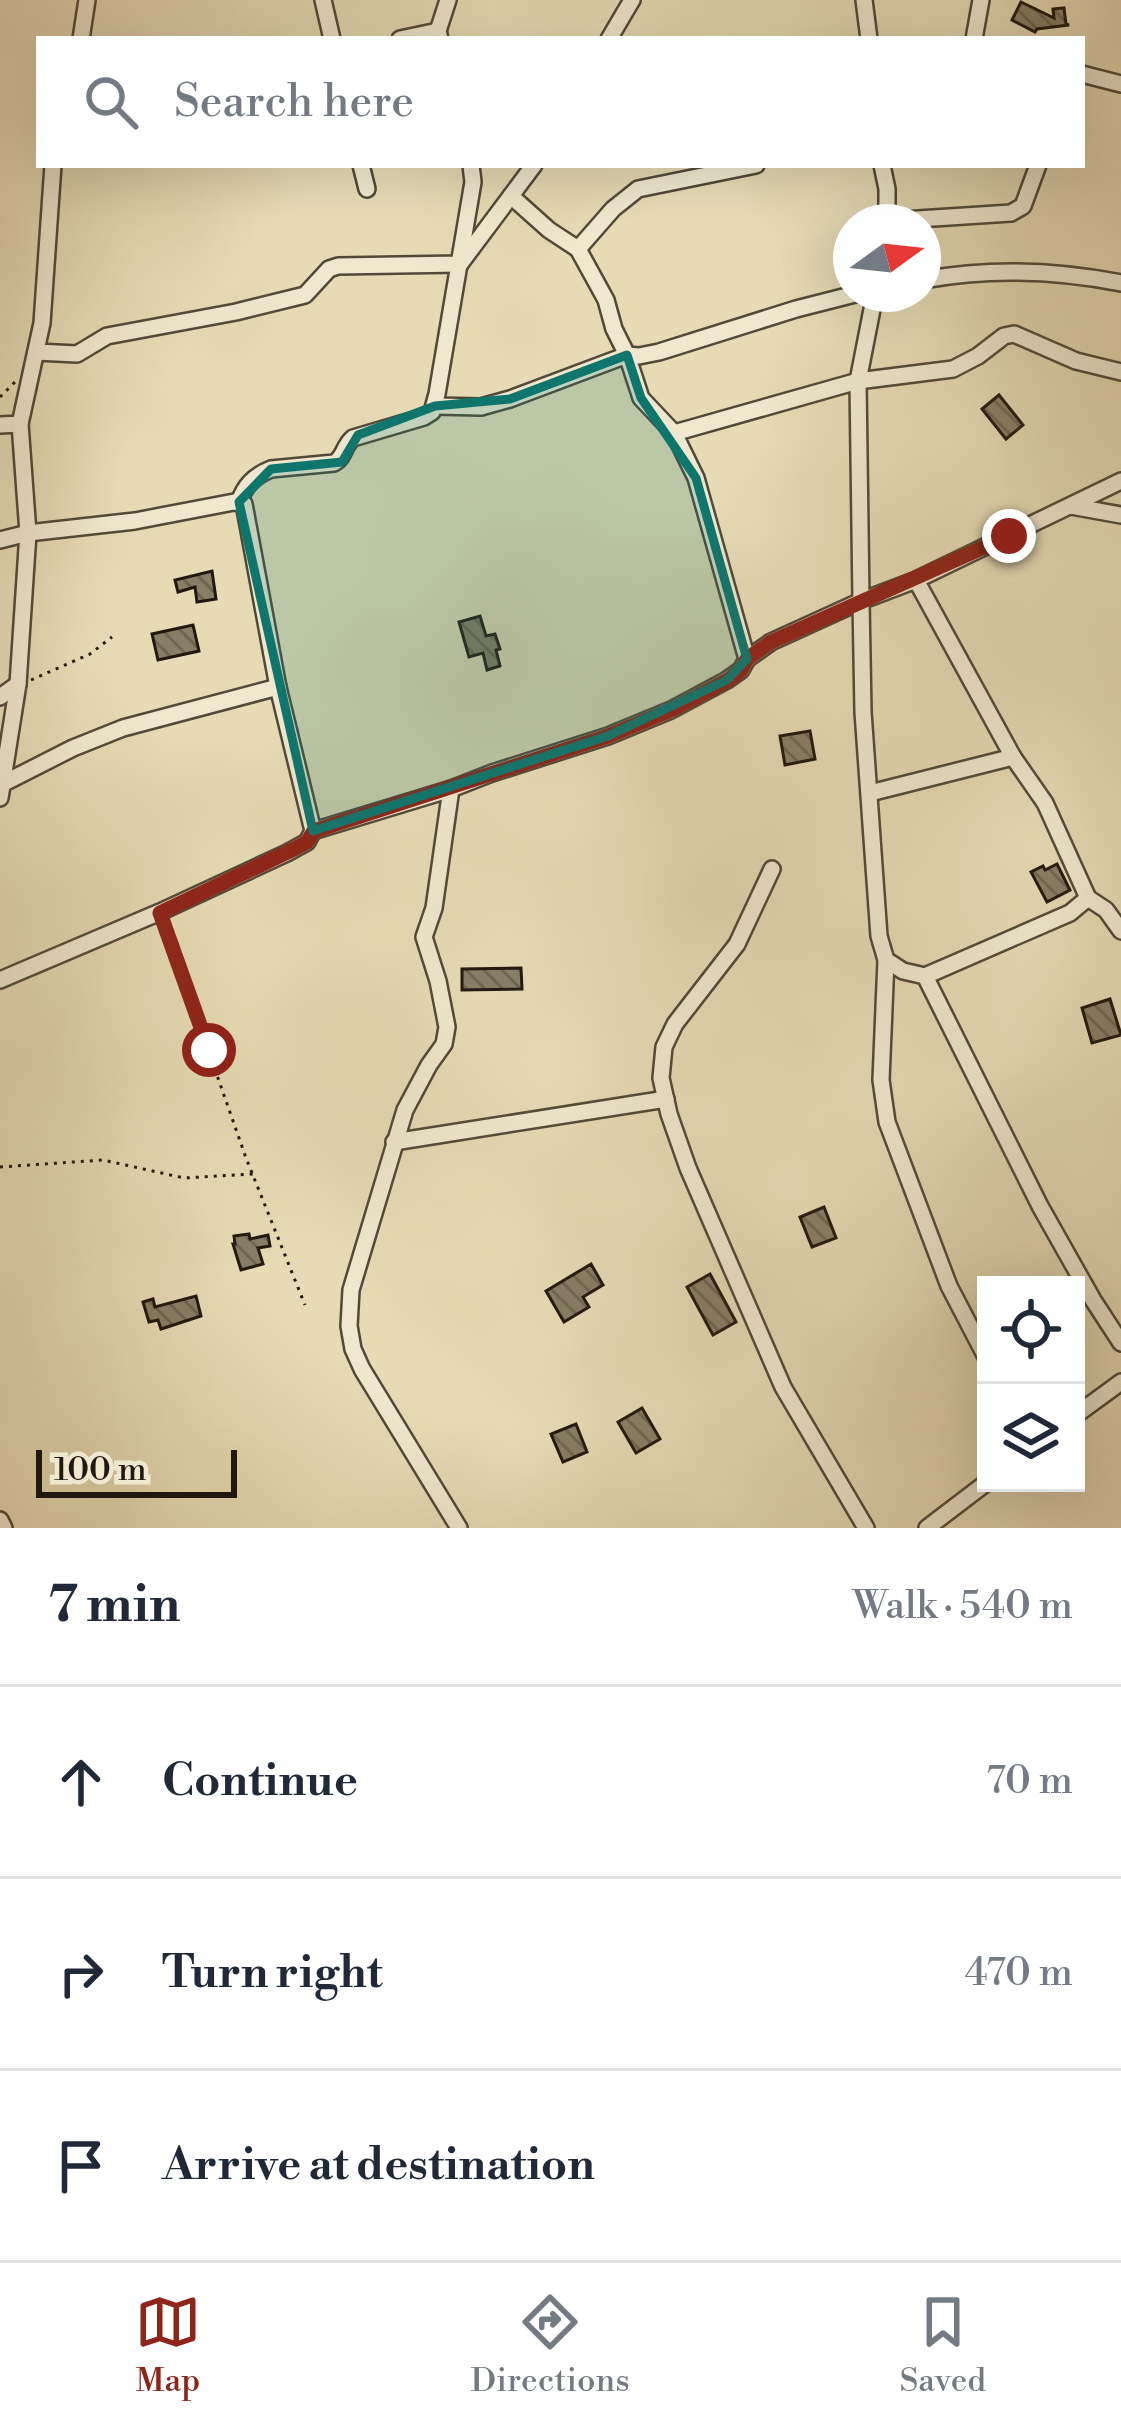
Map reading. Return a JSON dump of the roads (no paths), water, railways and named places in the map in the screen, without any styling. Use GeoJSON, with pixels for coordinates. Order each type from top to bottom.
{"type":"FeatureCollection","features":[{"type":"Feature","properties":{"kind":"street"},"geometry":{"type":"LineString","coordinates":[[81,36],[87,0]]}},
{"type":"Feature","properties":{"kind":"street"},"geometry":{"type":"LineString","coordinates":[[322,0],[331,36]]}},
{"type":"Feature","properties":{"kind":"street"},"geometry":{"type":"LineString","coordinates":[[439,35],[448,0]]}},
{"type":"Feature","properties":{"kind":"street"},"geometry":{"type":"LineString","coordinates":[[611,36],[632,0]]}},
{"type":"Feature","properties":{"kind":"street"},"geometry":{"type":"LineString","coordinates":[[865,0],[869,36]]}},
{"type":"Feature","properties":{"kind":"street"},"geometry":{"type":"LineString","coordinates":[[975,36],[981,0]]}},
{"type":"Feature","properties":{"kind":"street"},"geometry":{"type":"LineString","coordinates":[[1085,75],[1121,84]]}},
{"type":"Feature","properties":{"kind":"street"},"geometry":{"type":"LineString","coordinates":[[2,791],[18,684],[28,533],[20,424],[42,323],[53,168]]}},
{"type":"Feature","properties":{"kind":"street"},"geometry":{"type":"LineString","coordinates":[[362,168],[367,189]]}},
{"type":"Feature","properties":{"kind":"street"},"geometry":{"type":"LineString","coordinates":[[239,502],[244,489],[262,473],[334,463],[353,438],[424,417],[435,406],[473,182],[471,168]]}},
{"type":"Feature","properties":{"kind":"street"},"geometry":{"type":"LineString","coordinates":[[460,264],[532,168]]}},
{"type":"Feature","properties":{"kind":"street"},"geometry":{"type":"LineString","coordinates":[[578,249],[638,189],[741,168]]}},
{"type":"Feature","properties":{"kind":"street"},"geometry":{"type":"LineString","coordinates":[[882,168],[886,204]]}},
{"type":"Feature","properties":{"kind":"street"},"geometry":{"type":"LineString","coordinates":[[941,218],[1011,213],[1023,206],[1037,168]]}},
{"type":"Feature","properties":{"kind":"street"},"geometry":{"type":"LineString","coordinates":[[511,196],[578,249],[606,299],[641,398],[674,433],[695,478],[747,659]]}},
{"type":"Feature","properties":{"kind":"street"},"geometry":{"type":"LineString","coordinates":[[37,352],[77,354],[106,336],[305,295],[329,268],[338,266],[460,264]]}},
{"type":"Feature","properties":{"kind":"street"},"geometry":{"type":"LineString","coordinates":[[941,277],[1044,272],[1121,283]]}},
{"type":"Feature","properties":{"kind":"street"},"geometry":{"type":"LineString","coordinates":[[435,406],[481,407],[511,399],[627,355],[659,352],[833,300]]}},
{"type":"Feature","properties":{"kind":"street"},"geometry":{"type":"LineString","coordinates":[[871,312],[858,381],[863,712],[879,936],[886,960],[881,1080],[887,1122],[950,1286],[977,1339]]}},
{"type":"Feature","properties":{"kind":"street"},"geometry":{"type":"LineString","coordinates":[[674,433],[858,381],[953,369],[1014,334],[1076,361],[1121,372]]}},
{"type":"Feature","properties":{"kind":"street"},"geometry":{"type":"LineString","coordinates":[[0,424],[20,424]]}},
{"type":"Feature","properties":{"kind":"street"},"geometry":{"type":"LineString","coordinates":[[0,980],[160,913],[296,848],[314,831],[608,736],[671,710],[728,680],[771,642],[916,580],[1121,481]]}},
{"type":"Feature","properties":{"kind":"street"},"geometry":{"type":"LineString","coordinates":[[0,540],[244,504],[278,687],[314,831]]}},
{"type":"Feature","properties":{"kind":"street"},"geometry":{"type":"LineString","coordinates":[[1067,506],[1121,514]]}},
{"type":"Feature","properties":{"kind":"street"},"geometry":{"type":"LineString","coordinates":[[916,580],[1012,757],[1045,803],[1088,898],[1106,910],[1121,931]]}},
{"type":"Feature","properties":{"kind":"street"},"geometry":{"type":"LineString","coordinates":[[0,697],[18,684]]}},
{"type":"Feature","properties":{"kind":"street"},"geometry":{"type":"LineString","coordinates":[[2,791],[73,748],[123,728],[278,687]]}},
{"type":"Feature","properties":{"kind":"street"},"geometry":{"type":"LineString","coordinates":[[870,794],[1012,757]]}},
{"type":"Feature","properties":{"kind":"street"},"geometry":{"type":"LineString","coordinates":[[451,789],[434,908],[424,937],[447,1027],[445,1045],[405,1110],[394,1142],[351,1290],[349,1326],[362,1369],[460,1528]]}},
{"type":"Feature","properties":{"kind":"street"},"geometry":{"type":"LineString","coordinates":[[772,869],[737,944],[675,1024],[664,1047],[661,1078],[688,1168],[783,1387],[866,1528]]}},
{"type":"Feature","properties":{"kind":"street"},"geometry":{"type":"LineString","coordinates":[[886,960],[925,976],[1070,913],[1088,898]]}},
{"type":"Feature","properties":{"kind":"street"},"geometry":{"type":"LineString","coordinates":[[925,976],[1040,1205],[1121,1342]]}},
{"type":"Feature","properties":{"kind":"street"},"geometry":{"type":"LineString","coordinates":[[394,1142],[666,1099]]}},
{"type":"Feature","properties":{"kind":"street"},"geometry":{"type":"LineString","coordinates":[[1085,1408],[1121,1382]]}},
{"type":"Feature","properties":{"kind":"street"},"geometry":{"type":"LineString","coordinates":[[927,1528],[977,1490]]}}]}
